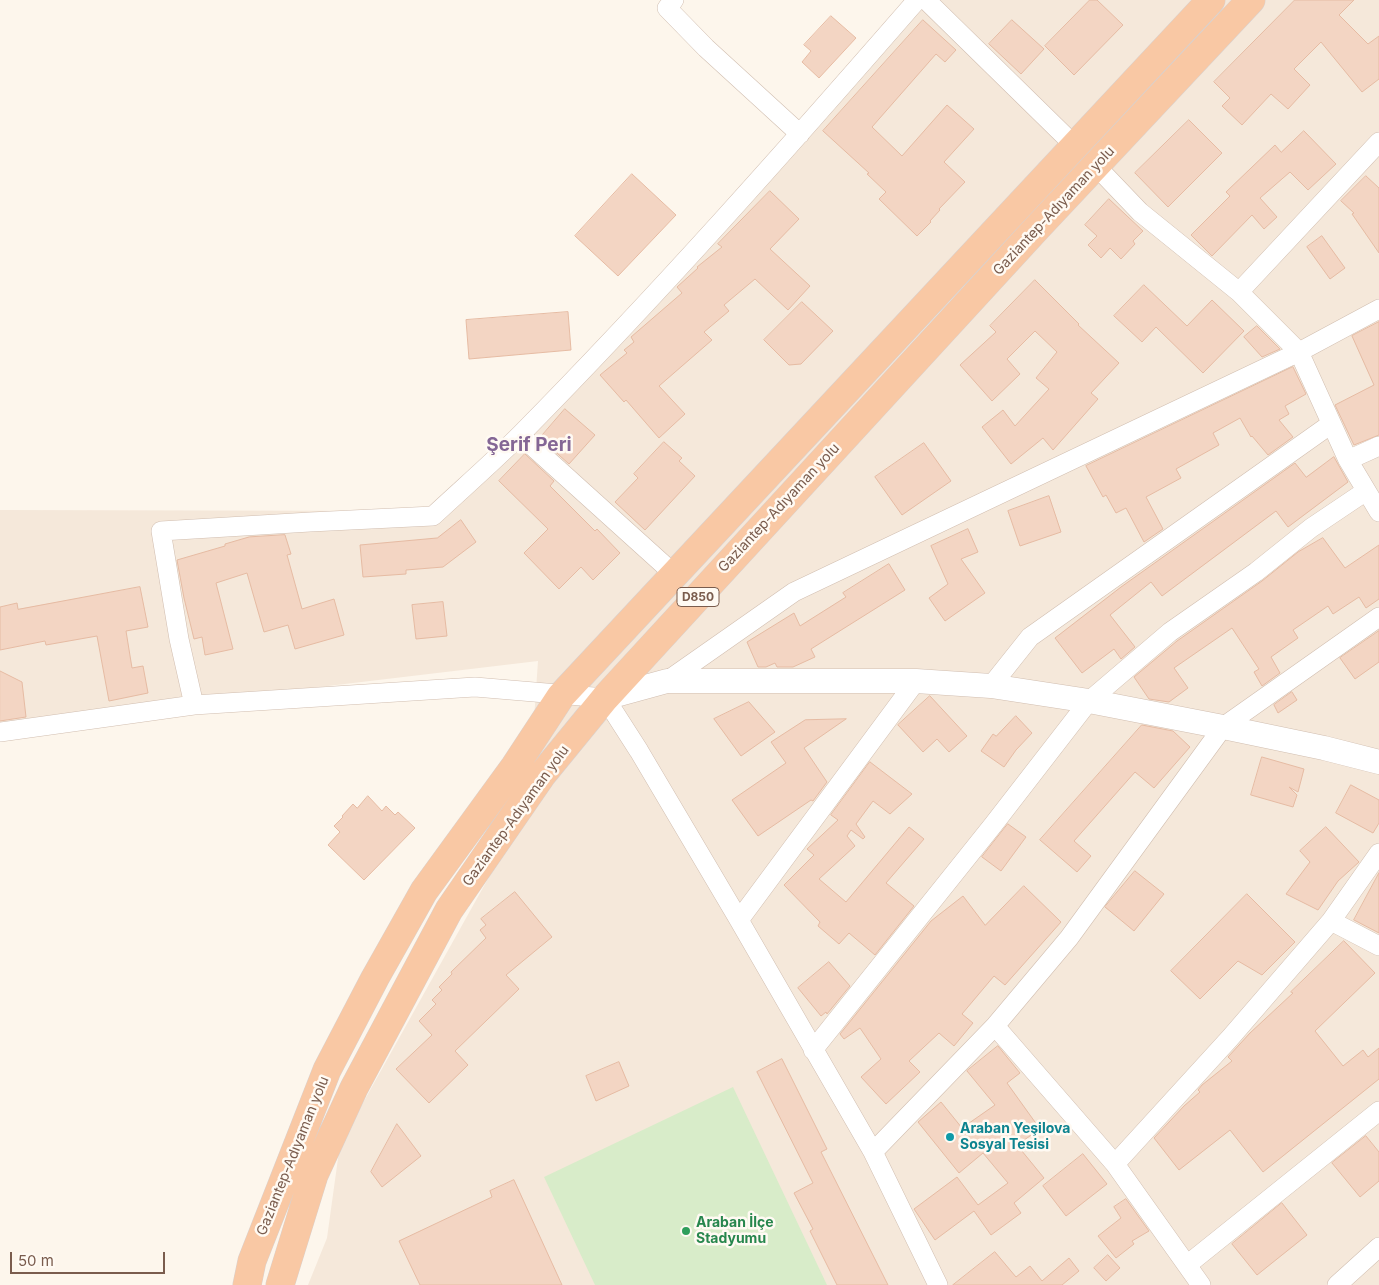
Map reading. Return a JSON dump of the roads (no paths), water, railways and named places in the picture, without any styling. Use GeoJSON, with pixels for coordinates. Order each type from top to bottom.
{"type":"FeatureCollection","features":[{"type":"Feature","properties":{"kind":"highway","name":"Gaziantep-Adıyaman yolu"},"geometry":{"type":"LineString","coordinates":[[247,1285],[252,1261],[327,1070],[375,978],[424,891],[515,766],[561,696],[1211,0]]}},
{"type":"Feature","properties":{"kind":"highway","name":"Gaziantep-Adıyaman yolu"},"geometry":{"type":"LineString","coordinates":[[280,1285],[314,1175],[350,1096],[449,910],[542,775],[605,698],[1037,228],[1251,0]]}},
{"type":"Feature","properties":{"kind":"street"},"geometry":{"type":"LineString","coordinates":[[194,705],[179,639],[161,531],[433,516],[520,435],[638,310],[800,134],[917,0]]}},
{"type":"Feature","properties":{"kind":"street"},"geometry":{"type":"LineString","coordinates":[[926,0],[1074,145]]}},
{"type":"Feature","properties":{"kind":"street"},"geometry":{"type":"LineString","coordinates":[[667,3],[706,48],[800,134]]}},
{"type":"Feature","properties":{"kind":"street"},"geometry":{"type":"LineString","coordinates":[[1239,292],[1379,142]]}},
{"type":"Feature","properties":{"kind":"street"},"geometry":{"type":"LineString","coordinates":[[1096,166],[1140,212],[1239,292],[1299,352],[1348,460],[1379,512]]}},
{"type":"Feature","properties":{"kind":"street"},"geometry":{"type":"LineString","coordinates":[[667,681],[794,592],[1299,352],[1379,309]]}},
{"type":"Feature","properties":{"kind":"street"},"geometry":{"type":"LineString","coordinates":[[991,686],[1030,637],[1331,424]]}},
{"type":"Feature","properties":{"kind":"street"},"geometry":{"type":"LineString","coordinates":[[520,435],[674,574]]}},
{"type":"Feature","properties":{"kind":"street"},"geometry":{"type":"LineString","coordinates":[[1348,460],[1379,446]]}},
{"type":"Feature","properties":{"kind":"street"},"geometry":{"type":"LineString","coordinates":[[813,1050],[994,825],[1089,700],[1170,632],[1256,572],[1311,528],[1366,491]]}},
{"type":"Feature","properties":{"kind":"street"},"geometry":{"type":"LineString","coordinates":[[873,1152],[995,1026],[1069,938],[1223,727],[1379,616]]}},
{"type":"Feature","properties":{"kind":"street"},"geometry":{"type":"LineString","coordinates":[[0,732],[194,705],[475,687],[561,696],[605,698],[667,681],[916,681],[991,686],[1089,700],[1324,748],[1379,762]]}},
{"type":"Feature","properties":{"kind":"street"},"geometry":{"type":"LineString","coordinates":[[739,920],[916,681]]}},
{"type":"Feature","properties":{"kind":"street"},"geometry":{"type":"LineString","coordinates":[[605,698],[739,920],[873,1152],[938,1285]]}},
{"type":"Feature","properties":{"kind":"street"},"geometry":{"type":"LineString","coordinates":[[1115,1164],[1230,1038],[1331,921],[1379,853]]}},
{"type":"Feature","properties":{"kind":"street"},"geometry":{"type":"LineString","coordinates":[[1331,921],[1379,946]]}},
{"type":"Feature","properties":{"kind":"street"},"geometry":{"type":"LineString","coordinates":[[995,1026],[1115,1164],[1201,1285]]}},
{"type":"Feature","properties":{"kind":"street"},"geometry":{"type":"LineString","coordinates":[[1188,1265],[1379,1110]]}},
{"type":"Feature","properties":{"kind":"street"},"geometry":{"type":"LineString","coordinates":[[1337,1285],[1379,1247]]}},
{"type":"Feature","properties":{"kind":"place","name":"Araban Yeşilova Sosyal Tesisi"},"geometry":{"type":"Point","coordinates":[950,1137]}},
{"type":"Feature","properties":{"kind":"place","name":"Araban İlçe Stadyumu"},"geometry":{"type":"Point","coordinates":[686,1231]}},
{"type":"Feature","properties":{"kind":"district","name":"Şerif Peri"},"geometry":{"type":"Point","coordinates":[529,445]}}]}
